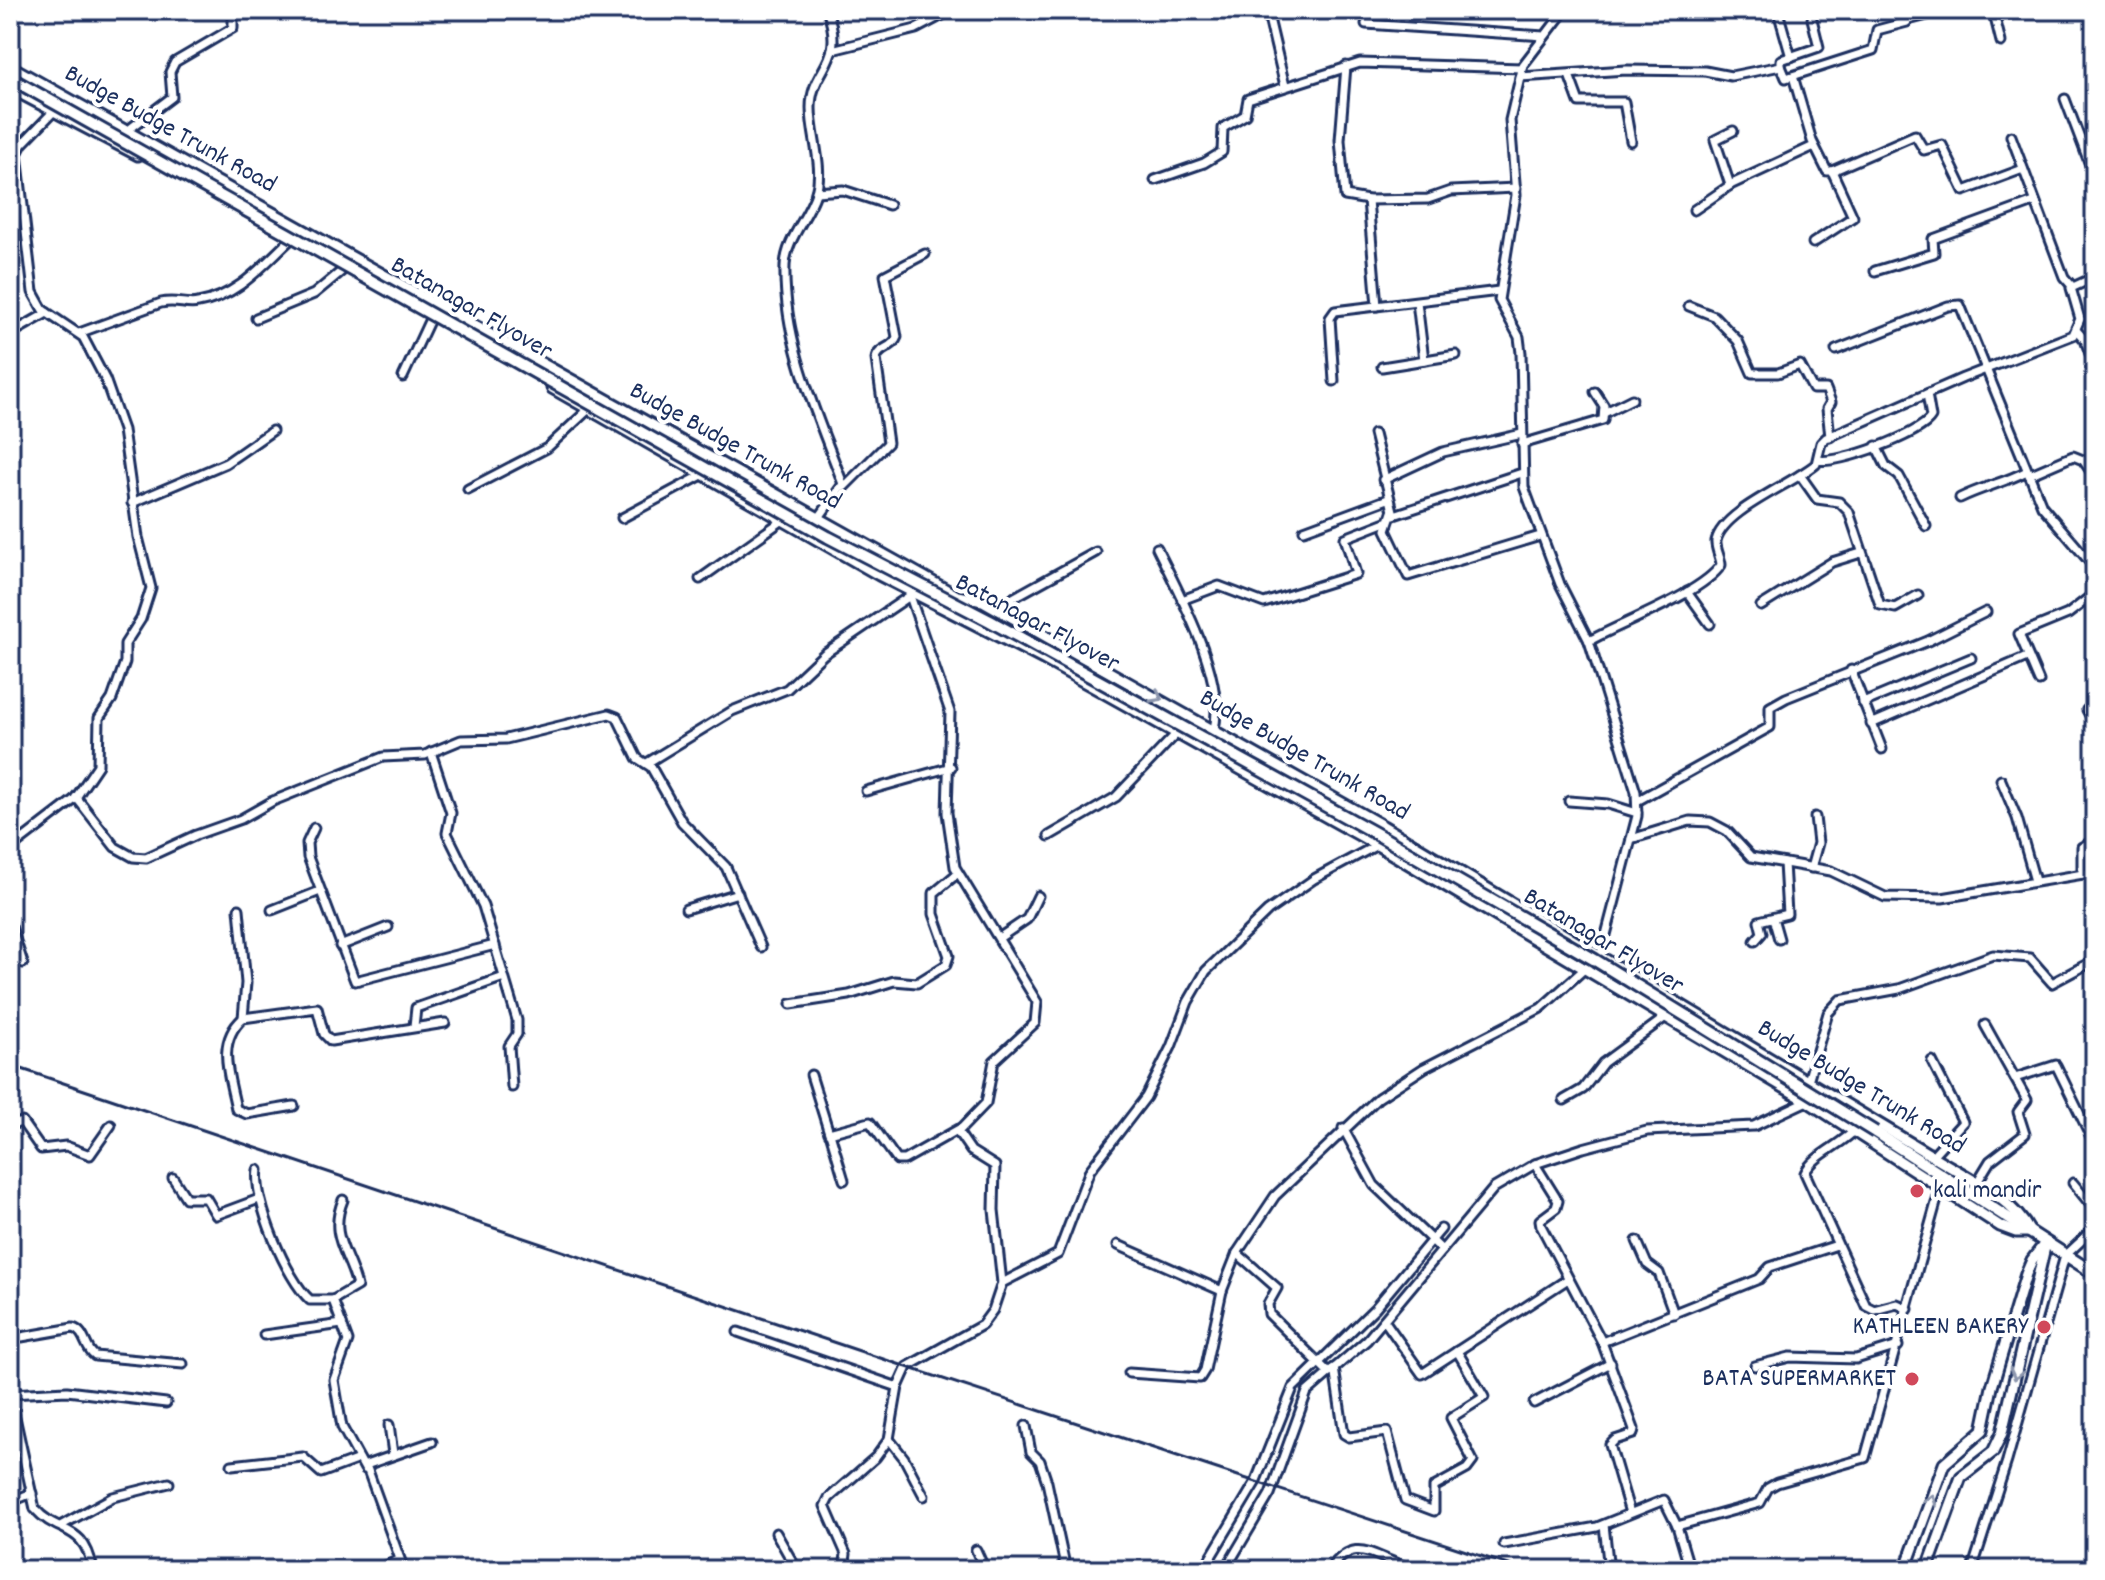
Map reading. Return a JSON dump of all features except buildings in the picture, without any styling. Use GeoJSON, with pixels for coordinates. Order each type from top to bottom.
{"type":"FeatureCollection","features":[{"type":"Feature","properties":{"kind":"main road","name":"Batanagar Flyover"},"geometry":{"type":"LineString","coordinates":[[10,78],[828,537],[990,621],[1375,833],[1595,960],[1875,1132],[2045,1243]]}},
{"type":"Feature","properties":{"kind":"main road"},"geometry":{"type":"LineString","coordinates":[[2045,1243],[2095,1274]]}},
{"type":"Feature","properties":{"kind":"street"},"geometry":{"type":"LineString","coordinates":[[127,131],[172,97],[170,72],[175,62],[233,28],[233,10]]}},
{"type":"Feature","properties":{"kind":"street"},"geometry":{"type":"LineString","coordinates":[[827,10],[834,30],[832,50],[812,101],[816,192],[792,239],[785,266],[795,346],[843,484],[842,489]]}},
{"type":"Feature","properties":{"kind":"street"},"geometry":{"type":"LineString","coordinates":[[832,50],[916,29],[952,10]]}},
{"type":"Feature","properties":{"kind":"street"},"geometry":{"type":"LineString","coordinates":[[1267,10],[1285,86]]}},
{"type":"Feature","properties":{"kind":"street"},"geometry":{"type":"LineString","coordinates":[[1129,1373],[1200,1378],[1205,1370],[1222,1291],[1237,1253],[1275,1196],[1378,1098],[1424,1068],[1541,1008],[1601,954],[1631,839],[1637,801],[1589,641],[1540,536],[1522,473],[1519,337],[1502,309],[1499,291],[1516,188],[1509,132],[1522,68],[1565,10]]}},
{"type":"Feature","properties":{"kind":"street"},"geometry":{"type":"LineString","coordinates":[[1907,10],[1908,20]]}},
{"type":"Feature","properties":{"kind":"street"},"geometry":{"type":"LineString","coordinates":[[1812,19],[1819,47],[1780,60],[1784,78],[1873,50],[1877,30],[1947,10]]}},
{"type":"Feature","properties":{"kind":"street"},"geometry":{"type":"LineString","coordinates":[[1993,10],[2001,42]]}},
{"type":"Feature","properties":{"kind":"street"},"geometry":{"type":"LineString","coordinates":[[1779,15],[1791,57]]}},
{"type":"Feature","properties":{"kind":"street"},"geometry":{"type":"LineString","coordinates":[[1366,24],[1544,36]]}},
{"type":"Feature","properties":{"kind":"street"},"geometry":{"type":"LineString","coordinates":[[1155,180],[1204,163],[1222,152],[1223,128],[1245,115],[1248,99],[1346,66],[1371,62],[1522,68]]}},
{"type":"Feature","properties":{"kind":"street","name":"Budge Budge Trunk Road"},"geometry":{"type":"LineString","coordinates":[[10,66],[957,596],[983,601],[1214,729],[1601,954],[1932,1156],[2018,1213],[2030,1232]]}},
{"type":"Feature","properties":{"kind":"street"},"geometry":{"type":"LineString","coordinates":[[1346,66],[1340,140],[1342,192],[1348,198],[1428,199],[1451,191],[1516,188]]}},
{"type":"Feature","properties":{"kind":"street"},"geometry":{"type":"LineString","coordinates":[[1520,77],[1626,70],[1705,71],[1731,76],[1781,66]]}},
{"type":"Feature","properties":{"kind":"street"},"geometry":{"type":"LineString","coordinates":[[1569,75],[1579,102],[1624,102],[1631,141]]}},
{"type":"Feature","properties":{"kind":"street"},"geometry":{"type":"LineString","coordinates":[[1793,76],[1814,146],[1827,171],[1915,135],[1924,150],[1942,145],[1964,191],[2023,169]]}},
{"type":"Feature","properties":{"kind":"street","name":"Budge Budge Trunk Road"},"geometry":{"type":"LineString","coordinates":[[10,88],[290,240],[912,595],[1177,733],[1377,845],[1588,968],[1855,1130],[2007,1230],[2030,1232]]}},
{"type":"Feature","properties":{"kind":"street"},"geometry":{"type":"LineString","coordinates":[[2065,99],[2095,178]]}},
{"type":"Feature","properties":{"kind":"street"},"geometry":{"type":"LineString","coordinates":[[10,849],[76,797],[101,758],[99,718],[112,699],[125,662],[125,644],[141,619],[151,588],[132,503],[123,430],[105,379],[79,333],[47,313],[33,292],[16,164],[22,144],[55,110]]}},
{"type":"Feature","properties":{"kind":"street"},"geometry":{"type":"LineString","coordinates":[[1730,185],[1715,140],[1733,131]]}},
{"type":"Feature","properties":{"kind":"street"},"geometry":{"type":"LineString","coordinates":[[2011,136],[2064,277],[2072,286],[2080,319],[2077,331]]}},
{"type":"Feature","properties":{"kind":"street"},"geometry":{"type":"LineString","coordinates":[[1694,210],[1730,185],[1814,146]]}},
{"type":"Feature","properties":{"kind":"street"},"geometry":{"type":"LineString","coordinates":[[1813,243],[1853,219],[1832,171]]}},
{"type":"Feature","properties":{"kind":"street"},"geometry":{"type":"LineString","coordinates":[[816,192],[849,191],[889,205]]}},
{"type":"Feature","properties":{"kind":"street"},"geometry":{"type":"LineString","coordinates":[[1368,200],[1377,306]]}},
{"type":"Feature","properties":{"kind":"street"},"geometry":{"type":"LineString","coordinates":[[1875,271],[1935,252],[1933,239],[2034,202]]}},
{"type":"Feature","properties":{"kind":"street"},"geometry":{"type":"LineString","coordinates":[[79,333],[175,299],[194,304],[232,292],[290,240]]}},
{"type":"Feature","properties":{"kind":"street"},"geometry":{"type":"LineString","coordinates":[[818,519],[842,489],[888,443],[876,359],[879,351],[893,344],[897,337],[885,275],[925,254]]}},
{"type":"Feature","properties":{"kind":"street"},"geometry":{"type":"LineString","coordinates":[[256,318],[314,294],[343,270]]}},
{"type":"Feature","properties":{"kind":"street"},"geometry":{"type":"LineString","coordinates":[[2072,286],[2095,277]]}},
{"type":"Feature","properties":{"kind":"street"},"geometry":{"type":"LineString","coordinates":[[1334,381],[1332,313],[1499,291]]}},
{"type":"Feature","properties":{"kind":"street"},"geometry":{"type":"LineString","coordinates":[[1417,302],[1424,360]]}},
{"type":"Feature","properties":{"kind":"street"},"geometry":{"type":"LineString","coordinates":[[1836,350],[1956,304],[1962,309],[2042,506],[2095,567]]}},
{"type":"Feature","properties":{"kind":"street"},"geometry":{"type":"LineString","coordinates":[[1689,306],[1714,316],[1738,341],[1752,373],[1778,373],[1800,365],[1813,389],[1826,389],[1831,402],[1827,409],[1830,437]]}},
{"type":"Feature","properties":{"kind":"street"},"geometry":{"type":"LineString","coordinates":[[10,334],[47,313]]}},
{"type":"Feature","properties":{"kind":"street"},"geometry":{"type":"LineString","coordinates":[[403,377],[430,319]]}},
{"type":"Feature","properties":{"kind":"street"},"geometry":{"type":"LineString","coordinates":[[2077,331],[2085,340],[2095,367]]}},
{"type":"Feature","properties":{"kind":"street"},"geometry":{"type":"LineString","coordinates":[[1589,641],[1687,592],[1719,569],[1721,561],[1716,540],[1729,524],[1818,460],[1821,443],[1830,437],[2077,331]]}},
{"type":"Feature","properties":{"kind":"street"},"geometry":{"type":"LineString","coordinates":[[1382,367],[1456,355]]}},
{"type":"Feature","properties":{"kind":"street"},"geometry":{"type":"LineString","coordinates":[[1595,392],[1606,412]]}},
{"type":"Feature","properties":{"kind":"street"},"geometry":{"type":"LineString","coordinates":[[1818,460],[1833,462],[1927,424],[1931,417],[1927,394]]}},
{"type":"Feature","properties":{"kind":"street"},"geometry":{"type":"LineString","coordinates":[[1522,444],[1599,423],[1606,412],[1632,399]]}},
{"type":"Feature","properties":{"kind":"street"},"geometry":{"type":"LineString","coordinates":[[468,489],[547,448],[589,409]]}},
{"type":"Feature","properties":{"kind":"street"},"geometry":{"type":"LineString","coordinates":[[132,503],[226,463],[272,431]]}},
{"type":"Feature","properties":{"kind":"street"},"geometry":{"type":"LineString","coordinates":[[1374,434],[1388,499],[1392,512],[1398,516],[1522,473]]}},
{"type":"Feature","properties":{"kind":"street"},"geometry":{"type":"LineString","coordinates":[[1383,480],[1443,452],[1522,434]]}},
{"type":"Feature","properties":{"kind":"street"},"geometry":{"type":"LineString","coordinates":[[1876,446],[1886,466],[1905,486],[1926,526]]}},
{"type":"Feature","properties":{"kind":"street"},"geometry":{"type":"LineString","coordinates":[[1960,498],[2073,456],[2083,460],[2095,477]]}},
{"type":"Feature","properties":{"kind":"street"},"geometry":{"type":"LineString","coordinates":[[622,518],[704,474]]}},
{"type":"Feature","properties":{"kind":"street"},"geometry":{"type":"LineString","coordinates":[[1800,475],[1817,499],[1844,506],[1875,596],[1884,608],[1895,608],[1918,595]]}},
{"type":"Feature","properties":{"kind":"street"},"geometry":{"type":"LineString","coordinates":[[1304,530],[1388,499]]}},
{"type":"Feature","properties":{"kind":"street"},"geometry":{"type":"LineString","coordinates":[[1182,600],[1219,586],[1264,603],[1356,574],[1345,538],[1386,522],[1392,512]]}},
{"type":"Feature","properties":{"kind":"street"},"geometry":{"type":"LineString","coordinates":[[700,579],[783,520]]}},
{"type":"Feature","properties":{"kind":"street"},"geometry":{"type":"LineString","coordinates":[[1386,522],[1402,571],[1408,576],[1540,536]]}},
{"type":"Feature","properties":{"kind":"street"},"geometry":{"type":"LineString","coordinates":[[1157,548],[1182,600],[1216,693],[1219,709],[1214,729]]}},
{"type":"Feature","properties":{"kind":"street"},"geometry":{"type":"LineString","coordinates":[[995,608],[1096,552]]}},
{"type":"Feature","properties":{"kind":"street"},"geometry":{"type":"LineString","coordinates":[[1761,606],[1832,562],[1861,553]]}},
{"type":"Feature","properties":{"kind":"street"},"geometry":{"type":"LineString","coordinates":[[647,763],[732,711],[787,689],[824,654],[912,595],[924,577]]}},
{"type":"Feature","properties":{"kind":"street"},"geometry":{"type":"LineString","coordinates":[[1687,592],[1710,624]]}},
{"type":"Feature","properties":{"kind":"street"},"geometry":{"type":"LineString","coordinates":[[2039,681],[2019,634],[2068,614],[2095,593]]}},
{"type":"Feature","properties":{"kind":"street"},"geometry":{"type":"LineString","coordinates":[[830,1133],[870,1122],[900,1161],[959,1129],[986,1103],[994,1061],[1029,1031],[1038,1015],[1029,983],[958,873],[947,813],[951,767],[950,712],[912,595]]}},
{"type":"Feature","properties":{"kind":"street"},"geometry":{"type":"LineString","coordinates":[[1637,801],[1770,727],[1771,706],[1851,670],[1928,641],[1986,612]]}},
{"type":"Feature","properties":{"kind":"street"},"geometry":{"type":"LineString","coordinates":[[1871,724],[2027,657]]}},
{"type":"Feature","properties":{"kind":"street"},"geometry":{"type":"LineString","coordinates":[[1863,703],[1971,658]]}},
{"type":"Feature","properties":{"kind":"street"},"geometry":{"type":"LineString","coordinates":[[1851,670],[1882,749]]}},
{"type":"Feature","properties":{"kind":"street"},"geometry":{"type":"LineString","coordinates":[[2095,703],[2087,710],[2095,724]]}},
{"type":"Feature","properties":{"kind":"street"},"geometry":{"type":"LineString","coordinates":[[76,797],[115,847],[133,857],[146,858],[241,819],[273,801],[383,757],[431,752],[461,740],[506,739],[609,714],[617,717],[637,758],[647,763],[674,811],[719,858],[761,947]]}},
{"type":"Feature","properties":{"kind":"street"},"geometry":{"type":"LineString","coordinates":[[1049,836],[1116,797],[1177,733]]}},
{"type":"Feature","properties":{"kind":"street"},"geometry":{"type":"LineString","coordinates":[[431,752],[451,813],[447,833],[475,886],[518,1029],[509,1046],[512,1087]]}},
{"type":"Feature","properties":{"kind":"street"},"geometry":{"type":"LineString","coordinates":[[866,791],[951,767]]}},
{"type":"Feature","properties":{"kind":"street"},"geometry":{"type":"LineString","coordinates":[[2001,780],[2017,818],[2035,881]]}},
{"type":"Feature","properties":{"kind":"street"},"geometry":{"type":"LineString","coordinates":[[1569,801],[1608,804],[1637,813]]}},
{"type":"Feature","properties":{"kind":"street"},"geometry":{"type":"LineString","coordinates":[[1811,868],[1822,826],[1815,817]]}},
{"type":"Feature","properties":{"kind":"street"},"geometry":{"type":"LineString","coordinates":[[1631,839],[1690,821],[1710,822],[1727,831],[1751,857],[1846,877],[1885,897],[1942,898],[2095,872]]}},
{"type":"Feature","properties":{"kind":"street"},"geometry":{"type":"LineString","coordinates":[[314,828],[307,851],[353,979],[359,981],[495,945]]}},
{"type":"Feature","properties":{"kind":"street"},"geometry":{"type":"LineString","coordinates":[[2082,874],[2082,847],[2095,840]]}},
{"type":"Feature","properties":{"kind":"street"},"geometry":{"type":"LineString","coordinates":[[1002,1283],[1058,1254],[1090,1170],[1146,1097],[1171,1047],[1188,1002],[1206,971],[1268,911],[1306,884],[1377,845]]}},
{"type":"Feature","properties":{"kind":"street"},"geometry":{"type":"LineString","coordinates":[[1755,941],[1762,933],[1759,921],[1787,914],[1784,863]]}},
{"type":"Feature","properties":{"kind":"street"},"geometry":{"type":"LineString","coordinates":[[791,1004],[849,995],[894,981],[917,983],[946,965],[949,956],[934,914],[934,893],[958,873]]}},
{"type":"Feature","properties":{"kind":"street"},"geometry":{"type":"LineString","coordinates":[[272,910],[320,891]]}},
{"type":"Feature","properties":{"kind":"street"},"geometry":{"type":"LineString","coordinates":[[686,909],[738,893]]}},
{"type":"Feature","properties":{"kind":"street"},"geometry":{"type":"LineString","coordinates":[[999,938],[1027,919],[1038,896]]}},
{"type":"Feature","properties":{"kind":"street"},"geometry":{"type":"LineString","coordinates":[[239,909],[246,983],[243,1018],[229,1034],[225,1048],[236,1109],[247,1114],[294,1106]]}},
{"type":"Feature","properties":{"kind":"street"},"geometry":{"type":"LineString","coordinates":[[1773,918],[1779,939]]}},
{"type":"Feature","properties":{"kind":"street"},"geometry":{"type":"LineString","coordinates":[[10,923],[23,963]]}},
{"type":"Feature","properties":{"kind":"street"},"geometry":{"type":"LineString","coordinates":[[340,946],[388,927]]}},
{"type":"Feature","properties":{"kind":"street"},"geometry":{"type":"LineString","coordinates":[[1806,1080],[1828,1013],[1840,1000],[1907,987],[1993,955],[2030,958],[2052,983],[2095,960]]}},
{"type":"Feature","properties":{"kind":"street"},"geometry":{"type":"LineString","coordinates":[[414,1026],[416,1008],[504,977]]}},
{"type":"Feature","properties":{"kind":"street"},"geometry":{"type":"LineString","coordinates":[[243,1018],[317,1008],[324,1034],[331,1041],[445,1023]]}},
{"type":"Feature","properties":{"kind":"street"},"geometry":{"type":"LineString","coordinates":[[1564,1100],[1583,1089],[1603,1063],[1667,1016]]}},
{"type":"Feature","properties":{"kind":"street"},"geometry":{"type":"LineString","coordinates":[[1976,1184],[1990,1161],[2025,1134],[2018,1112],[2027,1100],[1985,1025]]}},
{"type":"Feature","properties":{"kind":"street"},"geometry":{"type":"LineString","coordinates":[[1932,1061],[1963,1122],[1932,1156]]}},
{"type":"Feature","properties":{"kind":"street"},"geometry":{"type":"LineString","coordinates":[[2015,1078],[2056,1065],[2095,1145]]}},
{"type":"Feature","properties":{"kind":"street"},"geometry":{"type":"LineString","coordinates":[[811,1075],[844,1180]]}},
{"type":"Feature","properties":{"kind":"street"},"geometry":{"type":"LineString","coordinates":[[1203,1570],[1255,1483],[1293,1388],[1384,1320],[1494,1188],[1535,1164],[1647,1131],[1754,1126],[1802,1098]]}},
{"type":"Feature","properties":{"kind":"street"},"geometry":{"type":"LineString","coordinates":[[10,1125],[22,1122],[41,1149],[66,1146],[90,1155],[111,1125]]}},
{"type":"Feature","properties":{"kind":"street"},"geometry":{"type":"LineString","coordinates":[[1343,1128],[1374,1185],[1442,1250]]}},
{"type":"Feature","properties":{"kind":"street"},"geometry":{"type":"LineString","coordinates":[[844,1570],[846,1554],[825,1506],[829,1498],[876,1457],[889,1439],[898,1387],[907,1367],[982,1325],[993,1310],[1002,1283],[994,1210],[995,1166],[971,1151],[959,1129]]}},
{"type":"Feature","properties":{"kind":"street"},"geometry":{"type":"LineString","coordinates":[[1855,1130],[1841,1145],[1808,1166],[1805,1173],[1869,1309],[1897,1304],[1908,1309]]}},
{"type":"Feature","properties":{"kind":"street"},"geometry":{"type":"LineString","coordinates":[[1535,1164],[1559,1205],[1540,1223],[1602,1342],[1634,1429],[1633,1434],[1612,1441],[1609,1449],[1630,1513]]}},
{"type":"Feature","properties":{"kind":"street"},"geometry":{"type":"LineString","coordinates":[[258,1170],[259,1199],[299,1288],[310,1300],[333,1300],[352,1293],[357,1286],[339,1240],[336,1216],[343,1200]]}},
{"type":"Feature","properties":{"kind":"street"},"geometry":{"type":"LineString","coordinates":[[173,1178],[186,1198],[206,1198],[216,1215],[259,1199]]}},
{"type":"Feature","properties":{"kind":"street"},"geometry":{"type":"LineString","coordinates":[[2073,1183],[2095,1210]]}},
{"type":"Feature","properties":{"kind":"street"},"geometry":{"type":"LineString","coordinates":[[1677,1526],[1760,1503],[1768,1488],[1777,1483],[1865,1458],[1941,1185]]}},
{"type":"Feature","properties":{"kind":"street"},"geometry":{"type":"LineString","coordinates":[[1972,1570],[2007,1461],[2065,1256],[2095,1228]]}},
{"type":"Feature","properties":{"kind":"street"},"geometry":{"type":"LineString","coordinates":[[1225,1570],[1270,1494],[1303,1399],[1325,1367],[1441,1229]]}},
{"type":"Feature","properties":{"kind":"street"},"geometry":{"type":"LineString","coordinates":[[1637,1241],[1647,1264],[1659,1273],[1674,1314]]}},
{"type":"Feature","properties":{"kind":"street"},"geometry":{"type":"LineString","coordinates":[[1905,1570],[1944,1464],[1983,1430],[1992,1387],[2026,1274],[2045,1243]]}},
{"type":"Feature","properties":{"kind":"street"},"geometry":{"type":"LineString","coordinates":[[1927,1570],[1961,1477],[1993,1452],[2002,1433],[2045,1243]]}},
{"type":"Feature","properties":{"kind":"street"},"geometry":{"type":"LineString","coordinates":[[1118,1245],[1222,1291]]}},
{"type":"Feature","properties":{"kind":"street"},"geometry":{"type":"LineString","coordinates":[[1602,1342],[1759,1279],[1770,1267],[1837,1245]]}},
{"type":"Feature","properties":{"kind":"street"},"geometry":{"type":"LineString","coordinates":[[1237,1253],[1277,1288],[1268,1304],[1269,1314],[1325,1367],[1344,1434],[1349,1437],[1387,1432],[1405,1500],[1434,1511],[1434,1487],[1467,1469],[1473,1461],[1451,1418],[1484,1397],[1457,1351]]}},
{"type":"Feature","properties":{"kind":"street"},"geometry":{"type":"LineString","coordinates":[[1384,1320],[1419,1374],[1568,1279]]}},
{"type":"Feature","properties":{"kind":"street"},"geometry":{"type":"LineString","coordinates":[[333,1300],[348,1341],[334,1385],[343,1434],[365,1469],[404,1570]]}},
{"type":"Feature","properties":{"kind":"street"},"geometry":{"type":"LineString","coordinates":[[264,1335],[342,1324]]}},
{"type":"Feature","properties":{"kind":"street"},"geometry":{"type":"LineString","coordinates":[[10,1339],[73,1328],[82,1334],[87,1349],[95,1356],[183,1364]]}},
{"type":"Feature","properties":{"kind":"street"},"geometry":{"type":"LineString","coordinates":[[738,1332],[898,1387]]}},
{"type":"Feature","properties":{"kind":"street"},"geometry":{"type":"LineString","coordinates":[[1755,1366],[1790,1357],[1856,1359],[1898,1346]]}},
{"type":"Feature","properties":{"kind":"street"},"geometry":{"type":"LineString","coordinates":[[1534,1403],[1611,1363]]}},
{"type":"Feature","properties":{"kind":"street"},"geometry":{"type":"LineString","coordinates":[[93,1570],[88,1548],[62,1525],[38,1513],[10,1394],[67,1391],[166,1403]]}},
{"type":"Feature","properties":{"kind":"street"},"geometry":{"type":"LineString","coordinates":[[389,1425],[393,1454]]}},
{"type":"Feature","properties":{"kind":"street"},"geometry":{"type":"LineString","coordinates":[[1026,1426],[1031,1452],[1040,1461],[1047,1482],[1064,1570]]}},
{"type":"Feature","properties":{"kind":"street"},"geometry":{"type":"LineString","coordinates":[[1983,1430],[1991,1433],[1997,1444]]}},
{"type":"Feature","properties":{"kind":"street"},"geometry":{"type":"LineString","coordinates":[[889,1439],[904,1458],[924,1496]]}},
{"type":"Feature","properties":{"kind":"street"},"geometry":{"type":"LineString","coordinates":[[1971,1441],[1974,1452],[1986,1457]]}},
{"type":"Feature","properties":{"kind":"street"},"geometry":{"type":"LineString","coordinates":[[365,1469],[368,1462],[432,1442]]}},
{"type":"Feature","properties":{"kind":"street"},"geometry":{"type":"LineString","coordinates":[[232,1465],[303,1457],[321,1473],[359,1459]]}},
{"type":"Feature","properties":{"kind":"street"},"geometry":{"type":"LineString","coordinates":[[62,1525],[113,1497],[169,1483]]}},
{"type":"Feature","properties":{"kind":"street"},"geometry":{"type":"LineString","coordinates":[[10,1502],[32,1493]]}},
{"type":"Feature","properties":{"kind":"street"},"geometry":{"type":"LineString","coordinates":[[1504,1544],[1604,1525],[1665,1501],[1677,1526],[1690,1570]]}},
{"type":"Feature","properties":{"kind":"street"},"geometry":{"type":"LineString","coordinates":[[1604,1525],[1609,1570]]}},
{"type":"Feature","properties":{"kind":"street"},"geometry":{"type":"LineString","coordinates":[[776,1533],[797,1570]]}},
{"type":"Feature","properties":{"kind":"street"},"geometry":{"type":"LineString","coordinates":[[1329,1570],[1341,1555],[1356,1549],[1401,1565],[1405,1570]]}},
{"type":"Feature","properties":{"kind":"street"},"geometry":{"type":"LineString","coordinates":[[976,1550],[985,1570]]}},
{"type":"Feature","properties":{"kind":"street"},"geometry":{"type":"LineString","coordinates":[[377,1570],[399,1560]]}},
{"type":"Feature","properties":{"kind":"railway"},"geometry":{"type":"LineString","coordinates":[[10,1065],[907,1367],[1524,1570]]}},
{"type":"Feature","properties":{"kind":"place","name":"kali mandir"},"geometry":{"type":"Point","coordinates":[1917,1191]}},
{"type":"Feature","properties":{"kind":"place","name":"KATHLEEN BAKERY"},"geometry":{"type":"Point","coordinates":[2044,1327]}},
{"type":"Feature","properties":{"kind":"place","name":"BATA SUPERMARKET"},"geometry":{"type":"Point","coordinates":[1912,1379]}}]}
